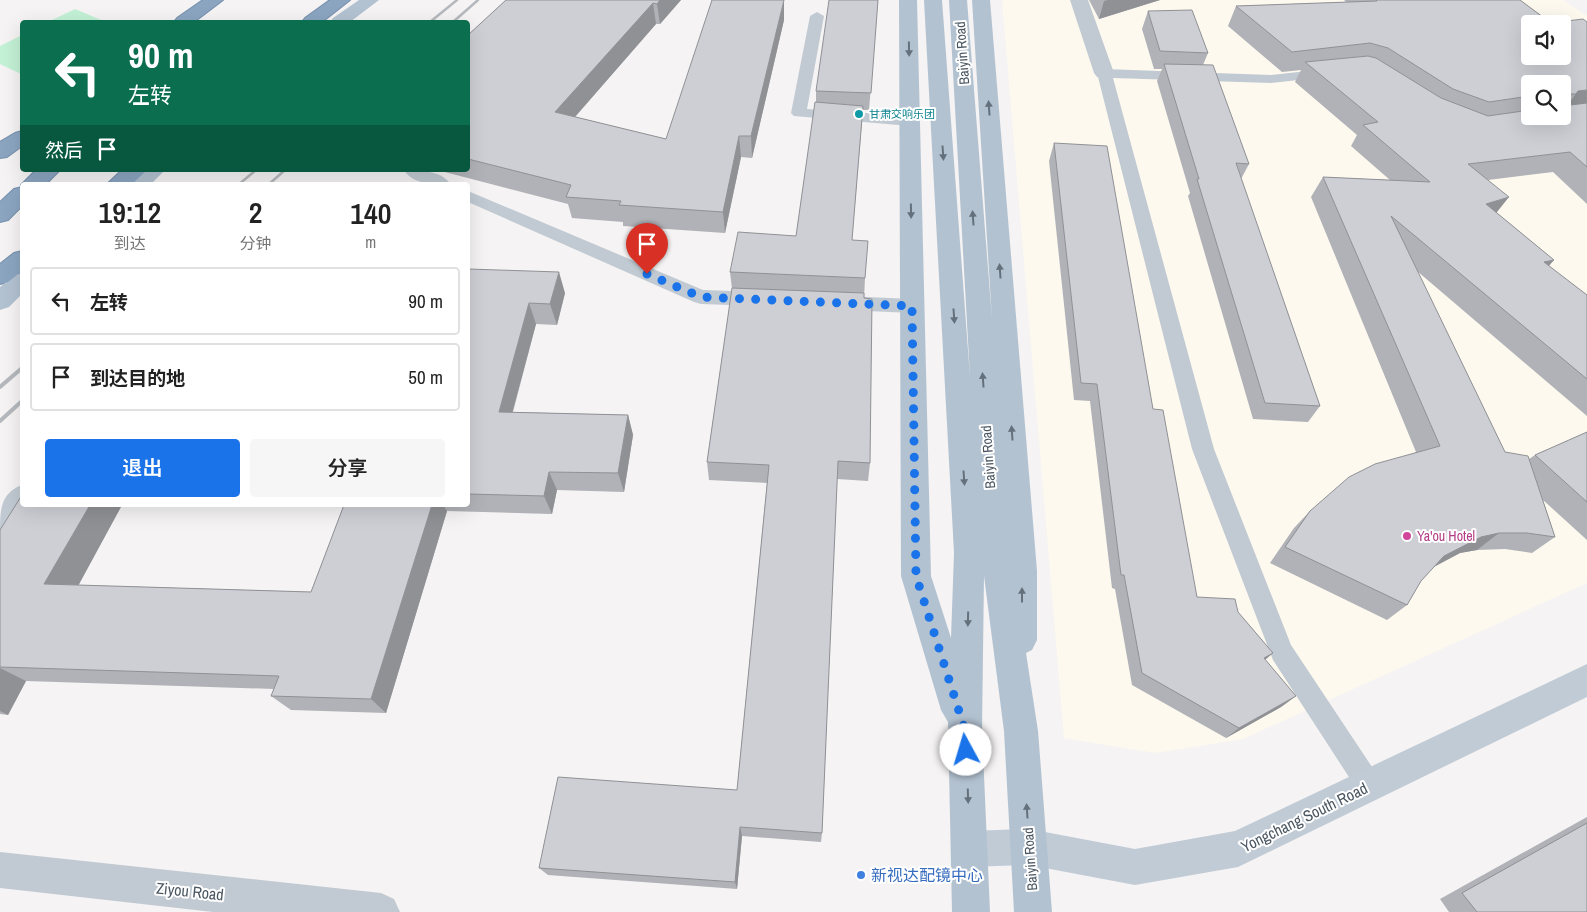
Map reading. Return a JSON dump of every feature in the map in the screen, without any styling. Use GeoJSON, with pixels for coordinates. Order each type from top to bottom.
{"type":"FeatureCollection","features":[{"type":"Feature","properties":{"kind":"highway"},"geometry":{"type":"LineString","coordinates":[[186,20],[214,0]]}},
{"type":"Feature","properties":{"kind":"highway"},"geometry":{"type":"LineString","coordinates":[[208,20],[226,0]]}},
{"type":"Feature","properties":{"kind":"highway"},"geometry":{"type":"LineString","coordinates":[[302,20],[321,0]]}},
{"type":"Feature","properties":{"kind":"highway"},"geometry":{"type":"LineString","coordinates":[[314,20],[341,0]]}},
{"type":"Feature","properties":{"kind":"highway"},"geometry":{"type":"LineString","coordinates":[[0,152],[20,138]]}},
{"type":"Feature","properties":{"kind":"highway"},"geometry":{"type":"LineString","coordinates":[[35,182],[46,172]]}},
{"type":"Feature","properties":{"kind":"highway"},"geometry":{"type":"LineString","coordinates":[[121,182],[133,172]]}},
{"type":"Feature","properties":{"kind":"highway"},"geometry":{"type":"LineString","coordinates":[[0,215],[20,196]]}},
{"type":"Feature","properties":{"kind":"highway"},"geometry":{"type":"LineString","coordinates":[[0,276],[20,261]]}},
{"type":"Feature","properties":{"kind":"main road"},"geometry":{"type":"LineString","coordinates":[[342,20],[370,0]]}},
{"type":"Feature","properties":{"kind":"main road"},"geometry":{"type":"LineString","coordinates":[[908,0],[916,576],[965,730]]}},
{"type":"Feature","properties":{"kind":"main road","name":"Baiyin Road"},"geometry":{"type":"LineString","coordinates":[[933,0],[982,552],[1021,731],[1033,912]]}},
{"type":"Feature","properties":{"kind":"main road","name":"Baiyin Road"},"geometry":{"type":"LineString","coordinates":[[958,0],[982,552],[965,730],[971,912]]}},
{"type":"Feature","properties":{"kind":"main road"},"geometry":{"type":"LineString","coordinates":[[981,0],[1022,571],[1021,731]]}},
{"type":"Feature","properties":{"kind":"main road"},"geometry":{"type":"LineString","coordinates":[[140,182],[152,172]]}},
{"type":"Feature","properties":{"kind":"main road"},"geometry":{"type":"LineString","coordinates":[[0,300],[20,284]]}},
{"type":"Feature","properties":{"kind":"street"},"geometry":{"type":"LineString","coordinates":[[1079,0],[1104,73]]}},
{"type":"Feature","properties":{"kind":"street","name":"Yongchang South Road"},"geometry":{"type":"LineString","coordinates":[[970,849],[1029,847],[1135,867],[1238,850],[1587,680]]}},
{"type":"Feature","properties":{"kind":"street","name":"Ziyou Road"},"geometry":{"type":"LineString","coordinates":[[0,870],[381,912]]}},
{"type":"Feature","properties":{"kind":"lane"},"geometry":{"type":"LineString","coordinates":[[817,16],[798,113],[910,121]]}},
{"type":"Feature","properties":{"kind":"lane"},"geometry":{"type":"LineString","coordinates":[[1348,70],[1271,79],[1104,73],[1203,449],[1282,652],[1369,786]]}},
{"type":"Feature","properties":{"kind":"lane"},"geometry":{"type":"LineString","coordinates":[[413,172],[436,182]]}},
{"type":"Feature","properties":{"kind":"lane"},"geometry":{"type":"LineString","coordinates":[[470,197],[701,297],[780,300]]}},
{"type":"Feature","properties":{"kind":"lane"},"geometry":{"type":"LineString","coordinates":[[830,302],[912,306]]}},
{"type":"Feature","properties":{"kind":"lane"},"geometry":{"type":"LineString","coordinates":[[0,522],[20,497]]}},
{"type":"Feature","properties":{"kind":"shaded area"},"geometry":{"type":"Polygon","coordinates":[[[1002,0],[1563,0],[1587,16],[1587,583],[1243,739],[1155,753],[1064,738],[1002,0]]]}},
{"type":"Feature","properties":{"kind":"green space"},"geometry":{"type":"Polygon","coordinates":[[[75,9],[101,20],[52,20],[75,9]]]}},
{"type":"Feature","properties":{"kind":"green space"},"geometry":{"type":"Polygon","coordinates":[[[20,36],[20,74],[0,64],[0,46],[20,36]]]}},
{"type":"Feature","properties":{"kind":"building"},"geometry":{"type":"Polygon","coordinates":[[[506,0],[660,0],[657,4],[653,3],[555,112],[666,139],[712,0],[784,0],[751,136],[739,136],[723,212],[619,205],[621,201],[566,197],[571,185],[470,160],[470,33],[506,0]]]}},
{"type":"Feature","properties":{"kind":"building"},"geometry":{"type":"Polygon","coordinates":[[[829,0],[878,0],[871,93],[816,91],[829,0]]]}},
{"type":"Feature","properties":{"kind":"building"},"geometry":{"type":"Polygon","coordinates":[[[1376,0],[1520,0],[1540,15],[1521,15],[1521,65],[1571,65],[1571,20],[1583,19],[1587,22],[1587,90],[1571,94],[1571,75],[1521,75],[1521,97],[1489,102],[1453,89],[1388,48],[1370,43],[1292,52],[1236,6],[1376,0]]]}},
{"type":"Feature","properties":{"kind":"building"},"geometry":{"type":"Polygon","coordinates":[[[1192,10],[1208,53],[1160,51],[1148,11],[1192,10]]]}},
{"type":"Feature","properties":{"kind":"building"},"geometry":{"type":"Polygon","coordinates":[[[1368,56],[1376,58],[1441,98],[1488,116],[1521,111],[1521,125],[1571,125],[1571,105],[1587,103],[1587,167],[1570,152],[1468,164],[1509,197],[1486,204],[1554,260],[1544,262],[1587,295],[1587,379],[1391,216],[1505,452],[1528,456],[1555,537],[1527,533],[1499,533],[1481,537],[1444,556],[1421,581],[1407,605],[1285,547],[1310,511],[1349,477],[1375,464],[1440,446],[1323,177],[1430,182],[1363,125],[1378,122],[1305,62],[1368,56]]]}},
{"type":"Feature","properties":{"kind":"building"},"geometry":{"type":"Polygon","coordinates":[[[1164,64],[1213,65],[1249,164],[1236,163],[1320,406],[1265,403],[1164,64]]]}},
{"type":"Feature","properties":{"kind":"building"},"geometry":{"type":"Polygon","coordinates":[[[815,102],[863,106],[852,240],[868,241],[865,278],[730,272],[738,232],[796,236],[815,102]]]}},
{"type":"Feature","properties":{"kind":"building"},"geometry":{"type":"Polygon","coordinates":[[[1054,143],[1107,146],[1153,409],[1163,410],[1197,597],[1235,599],[1238,612],[1273,653],[1264,658],[1296,696],[1239,728],[1142,673],[1124,575],[1121,575],[1097,384],[1081,383],[1054,143]]]}},
{"type":"Feature","properties":{"kind":"building"},"geometry":{"type":"Polygon","coordinates":[[[470,269],[559,272],[550,304],[529,303],[499,412],[628,415],[618,473],[549,472],[544,496],[470,494],[470,269]]]}},
{"type":"Feature","properties":{"kind":"building"},"geometry":{"type":"Polygon","coordinates":[[[732,288],[864,293],[864,298],[872,299],[870,463],[838,461],[822,833],[740,827],[735,882],[539,868],[558,777],[737,790],[769,465],[707,462],[732,288]]]}},
{"type":"Feature","properties":{"kind":"building"},"geometry":{"type":"Polygon","coordinates":[[[1587,432],[1587,502],[1535,455],[1587,432]]]}},
{"type":"Feature","properties":{"kind":"building"},"geometry":{"type":"Polygon","coordinates":[[[20,498],[20,507],[89,507],[44,584],[311,592],[343,507],[431,507],[371,699],[271,696],[279,676],[0,667],[0,530],[20,498]]]}},
{"type":"Feature","properties":{"kind":"building"},"geometry":{"type":"Polygon","coordinates":[[[1587,823],[1587,912],[1477,912],[1462,893],[1587,823]]]}},
{"type":"Feature","properties":{"kind":"railway"},"geometry":{"type":"LineString","coordinates":[[432,20],[457,0]]}},
{"type":"Feature","properties":{"kind":"railway"},"geometry":{"type":"LineString","coordinates":[[455,20],[478,0]]}},
{"type":"Feature","properties":{"kind":"railway"},"geometry":{"type":"LineString","coordinates":[[242,182],[254,172]]}},
{"type":"Feature","properties":{"kind":"railway"},"geometry":{"type":"LineString","coordinates":[[271,182],[283,172]]}},
{"type":"Feature","properties":{"kind":"railway"},"geometry":{"type":"LineString","coordinates":[[0,387],[20,370]]}},
{"type":"Feature","properties":{"kind":"railway"},"geometry":{"type":"LineString","coordinates":[[0,421],[20,403]]}},
{"type":"Feature","properties":{"kind":"place","name":"甘肃交响乐团"},"geometry":{"type":"Point","coordinates":[859,114]}},
{"type":"Feature","properties":{"kind":"place","name":"Ya'ou Hotel"},"geometry":{"type":"Point","coordinates":[1407,536]}},
{"type":"Feature","properties":{"kind":"place","name":"新视达配镜中心"},"geometry":{"type":"Point","coordinates":[861,875]}},
{"type":"Feature","properties":{"kind":"route"},"geometry":{"type":"LineString","coordinates":[[647,274],[701,297],[912,306],[916,576],[965,730],[966,750]]}}]}
